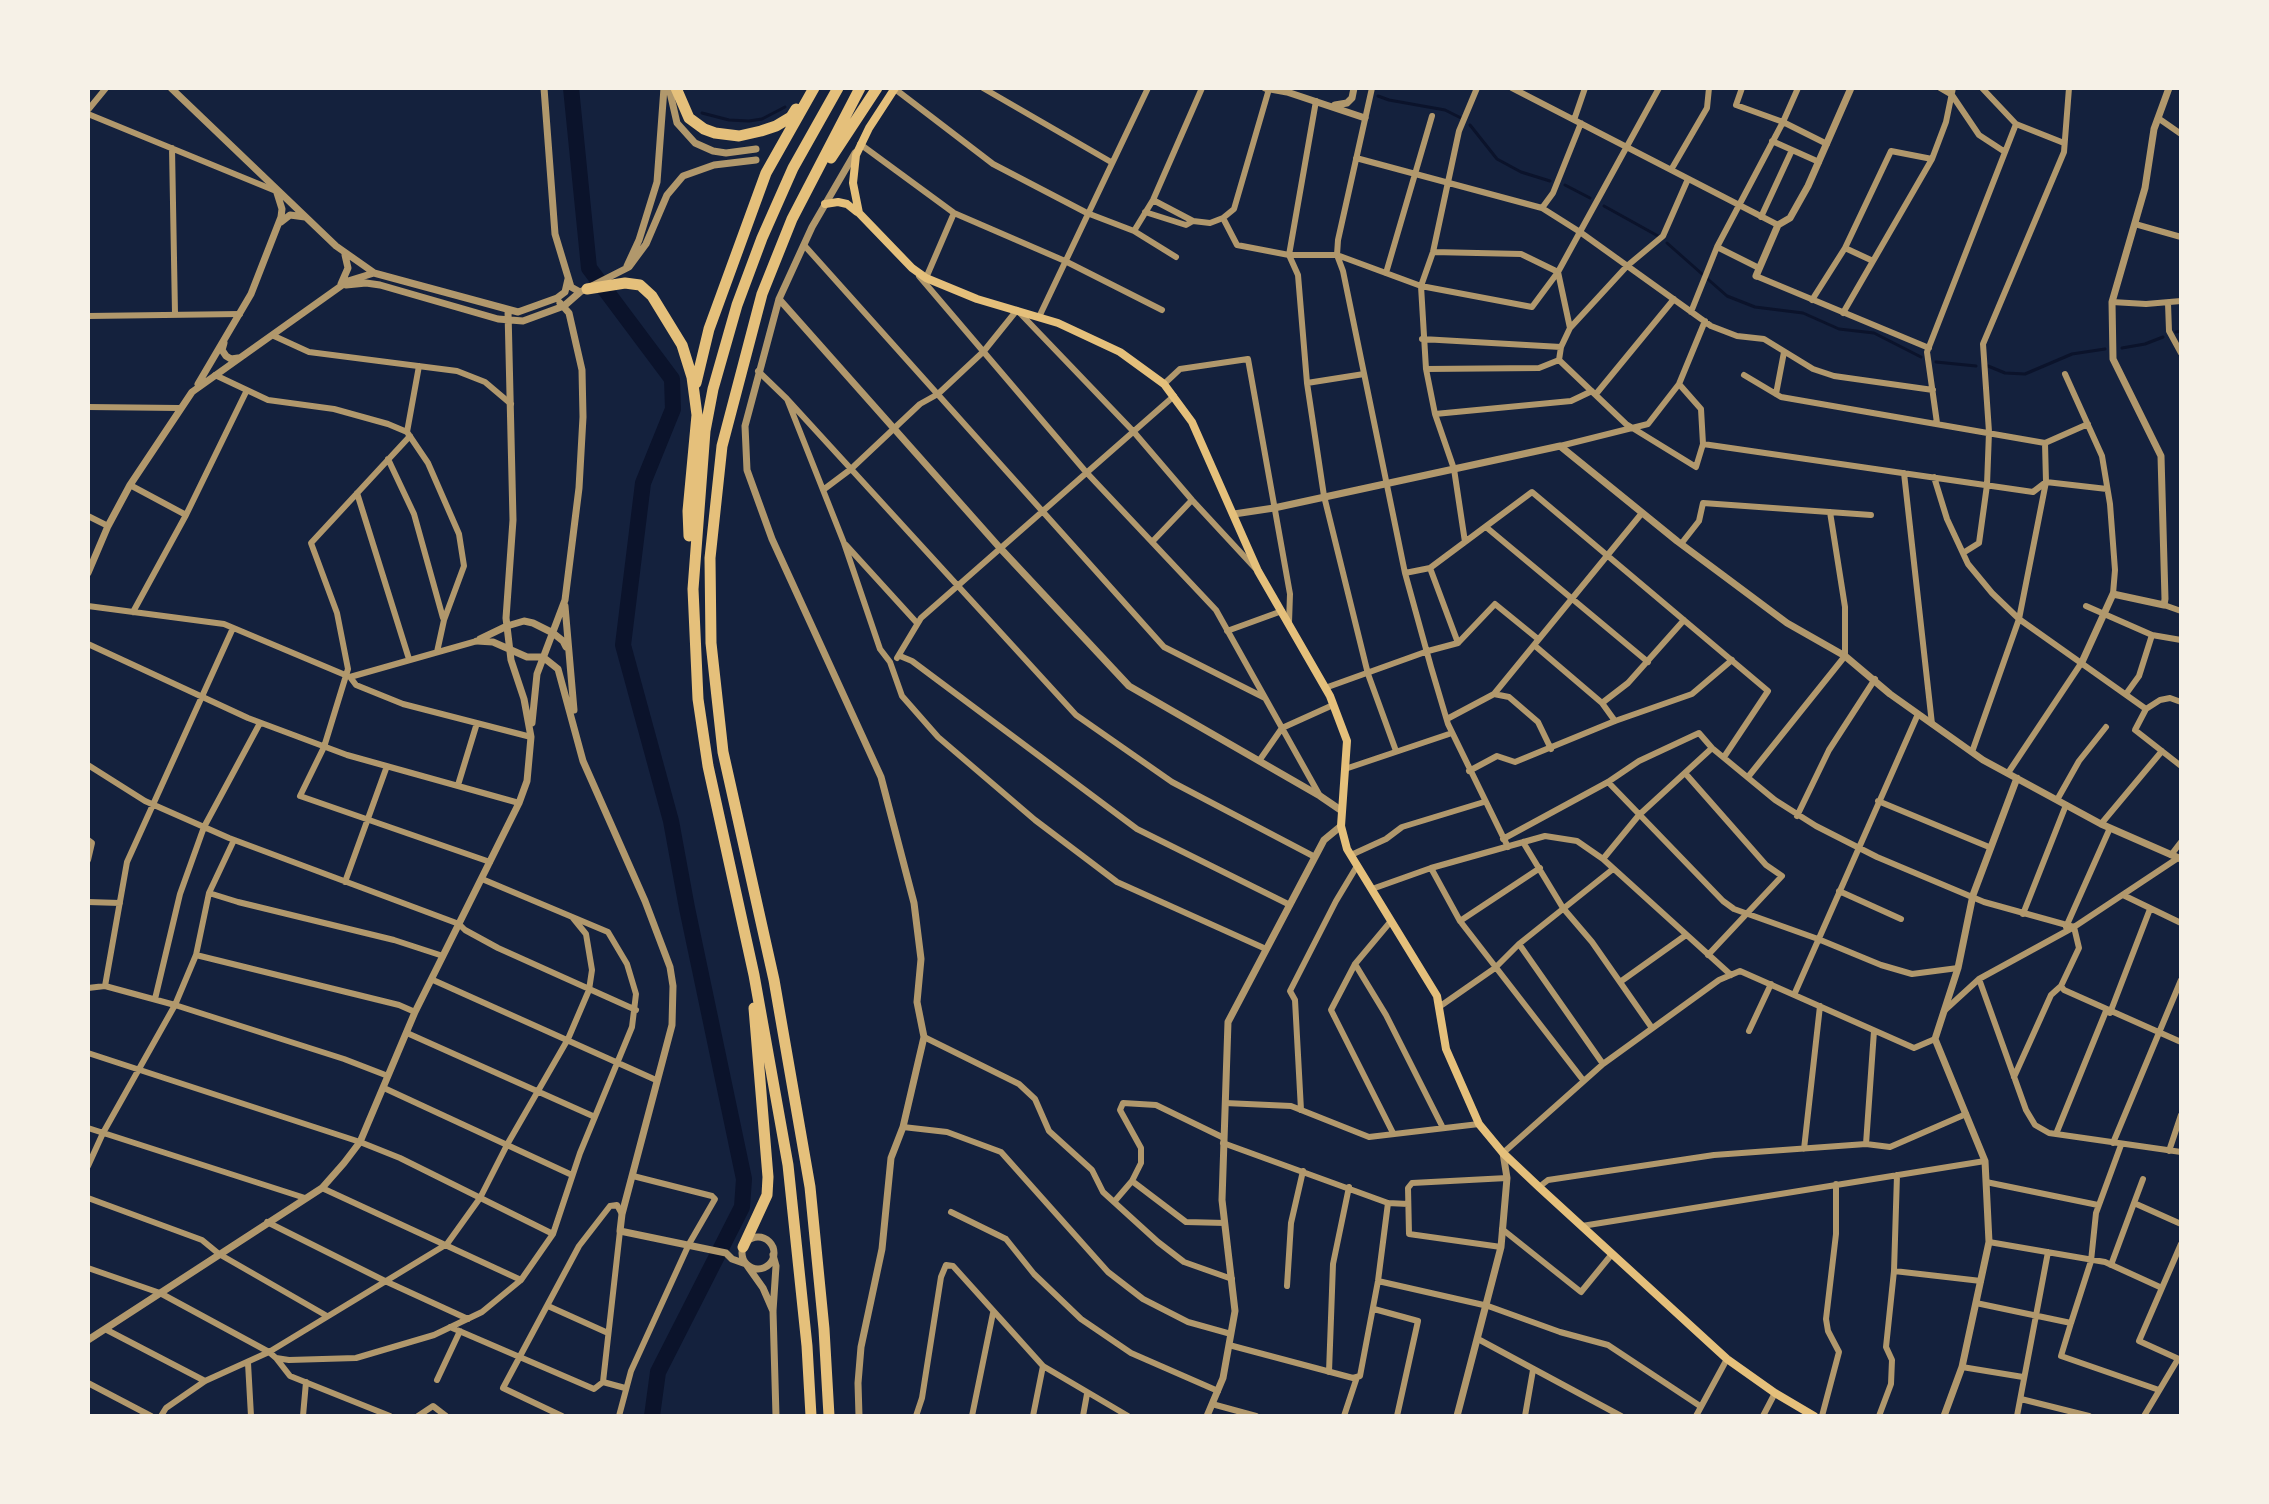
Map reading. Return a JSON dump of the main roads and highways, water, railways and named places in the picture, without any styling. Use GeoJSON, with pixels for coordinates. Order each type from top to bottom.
{"type":"FeatureCollection","features":[{"type":"Feature","properties":{"kind":"highway"},"geometry":{"type":"LineString","coordinates":[[676,88],[683,111],[696,124],[715,133],[739,136],[776,126],[791,117],[812,88]]}},
{"type":"Feature","properties":{"kind":"highway"},"geometry":{"type":"LineString","coordinates":[[811,1416],[807,1346],[788,1165],[754,975],[708,766],[697,685],[688,511],[696,429],[696,378],[709,329],[766,173],[812,88]]}},
{"type":"Feature","properties":{"kind":"highway"},"geometry":{"type":"LineString","coordinates":[[693,589],[705,431],[713,389],[737,305],[793,168],[838,88]]}},
{"type":"Feature","properties":{"kind":"highway"},"geometry":{"type":"LineString","coordinates":[[829,1416],[810,1187],[774,980],[723,752],[709,598],[714,506],[722,446],[762,294],[792,219],[860,88]]}},
{"type":"Feature","properties":{"kind":"highway"},"geometry":{"type":"LineString","coordinates":[[792,219],[877,88]]}},
{"type":"Feature","properties":{"kind":"highway"},"geometry":{"type":"LineString","coordinates":[[583,290],[622,278],[647,289],[674,329],[689,365],[695,397]]}},
{"type":"Feature","properties":{"kind":"highway"},"geometry":{"type":"LineString","coordinates":[[743,1247],[767,1195],[768,1177],[755,1034],[754,975]]}},
{"type":"Feature","properties":{"kind":"main road"},"geometry":{"type":"LineString","coordinates":[[859,213],[853,183],[860,144],[895,89]]}},
{"type":"Feature","properties":{"kind":"main road"},"geometry":{"type":"LineString","coordinates":[[825,204],[847,204],[926,278],[977,299],[1058,323],[1120,352],[1164,384],[1174,396],[1192,422],[1258,571],[1333,705],[1347,741],[1341,826],[1351,855],[1437,996],[1446,1049],[1479,1124],[1503,1153],[1727,1359],[1814,1416]]}},
{"type":"Feature","properties":{"kind":"waterway"},"geometry":{"type":"LineString","coordinates":[[571,88],[589,268],[672,379],[673,409],[643,483],[623,645],[671,821],[744,1179],[742,1207],[658,1372],[652,1416]]}},
{"type":"Feature","properties":{"kind":"waterway"},"geometry":{"type":"LineString","coordinates":[[1378,96],[1445,110],[1463,119]]}},
{"type":"Feature","properties":{"kind":"waterway"},"geometry":{"type":"LineString","coordinates":[[702,113],[749,121],[762,119],[785,107]]}},
{"type":"Feature","properties":{"kind":"waterway"},"geometry":{"type":"LineString","coordinates":[[1470,125],[1497,159],[1521,172],[1550,181]]}},
{"type":"Feature","properties":{"kind":"waterway"},"geometry":{"type":"LineString","coordinates":[[1565,185],[1590,198]]}},
{"type":"Feature","properties":{"kind":"waterway"},"geometry":{"type":"LineString","coordinates":[[1604,206],[1658,236]]}},
{"type":"Feature","properties":{"kind":"waterway"},"geometry":{"type":"LineString","coordinates":[[1667,243],[1727,296],[1755,307],[1803,313],[1839,329],[1874,333],[1921,357]]}},
{"type":"Feature","properties":{"kind":"waterway"},"geometry":{"type":"LineString","coordinates":[[2176,332],[2181,331]]}},
{"type":"Feature","properties":{"kind":"waterway"},"geometry":{"type":"LineString","coordinates":[[2122,348],[2163,337]]}},
{"type":"Feature","properties":{"kind":"waterway"},"geometry":{"type":"LineString","coordinates":[[1988,366],[2005,373],[2025,374],[2072,354],[2105,349]]}},
{"type":"Feature","properties":{"kind":"waterway"},"geometry":{"type":"LineString","coordinates":[[1936,362],[1976,366]]}}]}
